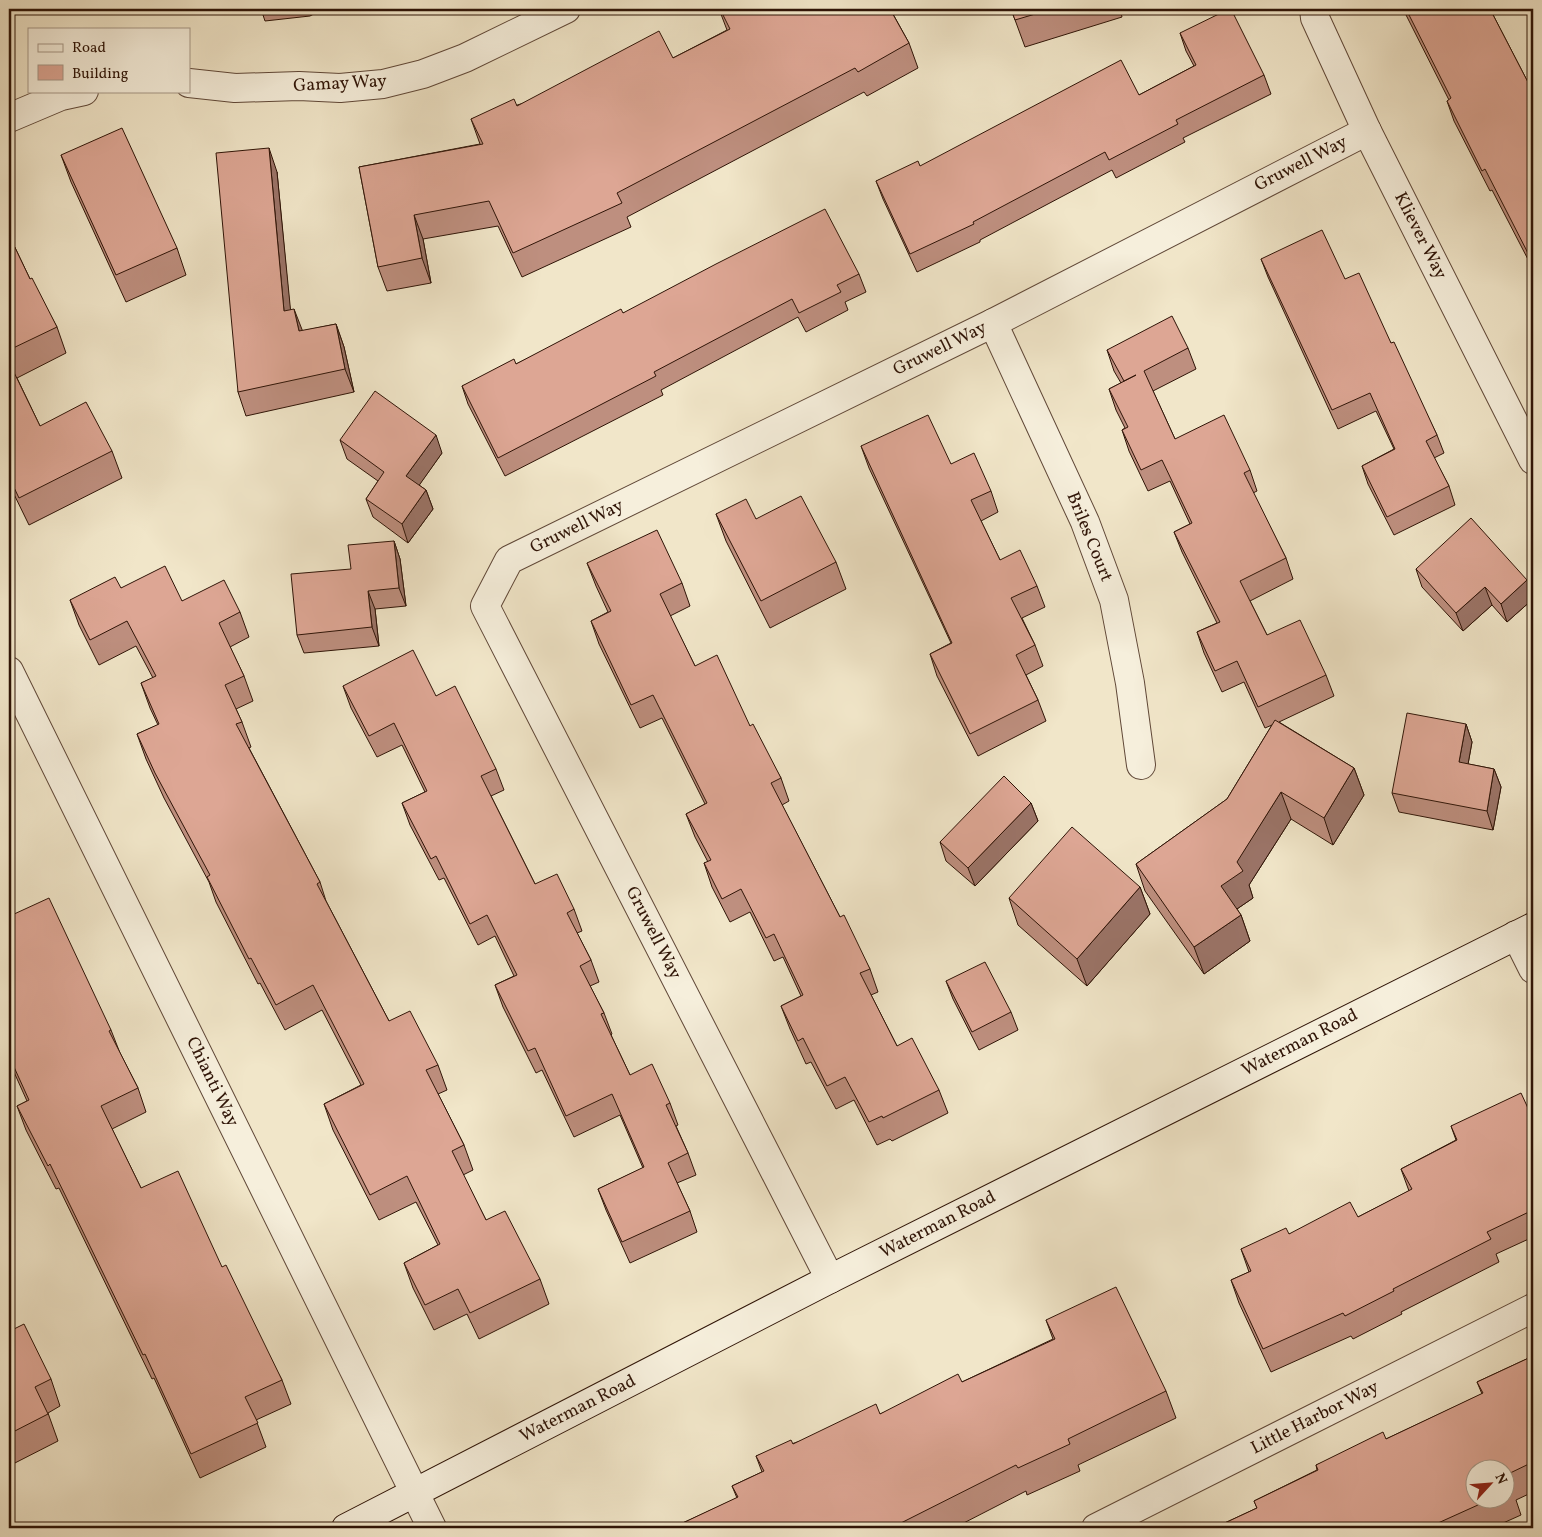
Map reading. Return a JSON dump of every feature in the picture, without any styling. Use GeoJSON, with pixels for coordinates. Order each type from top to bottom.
{"type":"FeatureCollection","features":[{"type":"Feature","properties":{"kind":"street","name":"Gamay Way"},"geometry":{"type":"LineString","coordinates":[[190,83],[235,88],[299,86],[340,88],[383,84],[423,74],[465,58],[566,9]]}},
{"type":"Feature","properties":{"kind":"street","name":"Kliever Way"},"geometry":{"type":"LineString","coordinates":[[1314,9],[1315,18],[1366,131],[1533,460]]}},
{"type":"Feature","properties":{"kind":"street"},"geometry":{"type":"LineString","coordinates":[[9,118],[61,96],[79,92]]}},
{"type":"Feature","properties":{"kind":"street","name":"Gruwell Way"},"geometry":{"type":"LineString","coordinates":[[830,1280],[486,606],[509,560],[993,323],[1366,131]]}},
{"type":"Feature","properties":{"kind":"street","name":"Briles Court"},"geometry":{"type":"LineString","coordinates":[[993,323],[1085,522],[1114,600],[1130,684],[1141,766]]}},
{"type":"Feature","properties":{"kind":"street","name":"Chianti Way"},"geometry":{"type":"LineString","coordinates":[[9,670],[432,1528]]}},
{"type":"Feature","properties":{"kind":"street"},"geometry":{"type":"LineString","coordinates":[[1525,931],[1533,969]]}},
{"type":"Feature","properties":{"kind":"street","name":"Waterman Road"},"geometry":{"type":"LineString","coordinates":[[346,1528],[830,1280],[1525,931]]}},
{"type":"Feature","properties":{"kind":"street","name":"Little Harbor Way"},"geometry":{"type":"LineString","coordinates":[[1096,1528],[1533,1308]]}},
{"type":"Feature","properties":{"kind":"building"},"geometry":{"type":"Polygon","coordinates":[[[720,9],[890,9],[909,43],[858,72],[855,68],[617,193],[622,203],[513,253],[489,201],[414,215],[422,258],[378,267],[359,167],[483,144],[471,119],[514,99],[517,106],[659,31],[673,58],[730,29],[720,9]]]}},
{"type":"Feature","properties":{"kind":"building"},"geometry":{"type":"Polygon","coordinates":[[[1011,9],[1052,9],[1015,20],[1011,9]]]}},
{"type":"Feature","properties":{"kind":"building"},"geometry":{"type":"Polygon","coordinates":[[[1231,9],[1264,75],[1176,120],[1178,124],[1109,160],[1105,152],[973,222],[974,224],[910,254],[876,181],[918,161],[920,166],[1121,60],[1139,95],[1196,65],[1180,33],[1231,9]]]}},
{"type":"Feature","properties":{"kind":"building"},"geometry":{"type":"Polygon","coordinates":[[[1406,9],[1490,9],[1533,92],[1533,263],[1485,169],[1482,171],[1447,101],[1451,98],[1406,9]]]}},
{"type":"Feature","properties":{"kind":"building"},"geometry":{"type":"Polygon","coordinates":[[[122,128],[177,248],[116,275],[61,155],[122,128]]]}},
{"type":"Feature","properties":{"kind":"building"},"geometry":{"type":"Polygon","coordinates":[[[269,148],[284,311],[294,309],[299,331],[336,324],[345,369],[238,392],[216,153],[269,148]]]}},
{"type":"Feature","properties":{"kind":"building"},"geometry":{"type":"Polygon","coordinates":[[[825,209],[859,274],[837,285],[841,292],[799,313],[792,299],[654,372],[656,376],[498,458],[462,386],[514,359],[516,364],[621,309],[623,313],[825,209]]]}},
{"type":"Feature","properties":{"kind":"building"},"geometry":{"type":"Polygon","coordinates":[[[1322,230],[1345,279],[1359,273],[1391,343],[1394,342],[1437,435],[1426,441],[1449,486],[1387,517],[1362,466],[1395,449],[1370,393],[1332,410],[1261,259],[1322,230]]]}},
{"type":"Feature","properties":{"kind":"building"},"geometry":{"type":"Polygon","coordinates":[[[9,235],[30,279],[32,278],[57,327],[9,350],[9,235]]]}},
{"type":"Feature","properties":{"kind":"building"},"geometry":{"type":"Polygon","coordinates":[[[1172,316],[1188,348],[1144,371],[1175,439],[1224,415],[1250,470],[1244,473],[1286,558],[1240,581],[1267,635],[1300,620],[1326,675],[1258,707],[1237,661],[1215,671],[1197,632],[1220,622],[1174,532],[1192,523],[1162,460],[1141,470],[1122,430],[1128,427],[1109,389],[1136,375],[1124,381],[1107,350],[1172,316]]]}},
{"type":"Feature","properties":{"kind":"building"},"geometry":{"type":"Polygon","coordinates":[[[9,362],[40,426],[86,402],[112,451],[19,498],[9,477],[9,362]]]}},
{"type":"Feature","properties":{"kind":"building"},"geometry":{"type":"Polygon","coordinates":[[[375,391],[436,435],[406,476],[426,490],[402,524],[366,499],[384,472],[340,440],[375,391]]]}},
{"type":"Feature","properties":{"kind":"building"},"geometry":{"type":"Polygon","coordinates":[[[928,415],[951,464],[974,453],[991,491],[971,500],[1000,560],[1020,550],[1037,586],[1011,598],[1035,645],[1016,655],[1038,700],[970,734],[930,654],[952,643],[861,446],[928,415]]]}},
{"type":"Feature","properties":{"kind":"building"},"geometry":{"type":"Polygon","coordinates":[[[801,496],[836,562],[761,601],[716,514],[746,499],[756,519],[801,496]]]}},
{"type":"Feature","properties":{"kind":"building"},"geometry":{"type":"Polygon","coordinates":[[[1471,518],[1527,580],[1501,604],[1485,587],[1456,613],[1416,569],[1471,518]]]}},
{"type":"Feature","properties":{"kind":"building"},"geometry":{"type":"Polygon","coordinates":[[[657,530],[682,583],[660,594],[695,666],[717,655],[750,726],[753,724],[781,778],[771,783],[840,917],[844,915],[870,969],[860,973],[897,1046],[912,1038],[939,1090],[883,1118],[882,1116],[869,1122],[845,1077],[827,1086],[803,1038],[798,1041],[781,1006],[803,995],[774,934],[766,938],[741,889],[722,899],[704,863],[711,860],[686,814],[707,803],[653,695],[631,705],[591,621],[611,611],[587,563],[657,530]]]}},
{"type":"Feature","properties":{"kind":"building"},"geometry":{"type":"Polygon","coordinates":[[[394,541],[399,588],[368,591],[372,627],[297,635],[291,574],[351,569],[348,545],[394,541]]]}},
{"type":"Feature","properties":{"kind":"building"},"geometry":{"type":"Polygon","coordinates":[[[165,566],[182,601],[224,580],[240,612],[219,623],[244,676],[225,685],[242,722],[236,724],[320,882],[317,884],[389,1021],[410,1011],[438,1065],[426,1070],[464,1145],[452,1151],[486,1220],[505,1211],[540,1279],[470,1313],[458,1289],[425,1305],[404,1263],[440,1244],[407,1176],[370,1195],[324,1104],[364,1084],[313,985],[276,1005],[251,958],[249,959],[207,877],[210,875],[155,773],[137,734],[159,724],[141,683],[156,676],[127,621],[90,640],[70,600],[115,577],[121,588],[165,566]]]}},
{"type":"Feature","properties":{"kind":"building"},"geometry":{"type":"Polygon","coordinates":[[[413,650],[436,696],[455,686],[496,769],[481,776],[535,884],[557,874],[574,909],[567,913],[591,960],[580,966],[604,1013],[601,1014],[630,1075],[652,1064],[670,1103],[666,1105],[688,1153],[668,1163],[690,1211],[622,1242],[598,1189],[644,1167],[612,1094],[566,1116],[535,1048],[528,1051],[495,985],[517,975],[487,915],[470,924],[436,856],[431,859],[402,803],[427,791],[394,723],[369,736],[343,686],[413,650]]]}},
{"type":"Feature","properties":{"kind":"building"},"geometry":{"type":"Polygon","coordinates":[[[1407,713],[1466,724],[1459,762],[1494,769],[1487,811],[1392,793],[1407,713]]]}},
{"type":"Feature","properties":{"kind":"building"},"geometry":{"type":"Polygon","coordinates":[[[1275,720],[1354,768],[1324,818],[1281,792],[1237,862],[1243,871],[1221,886],[1241,915],[1194,947],[1136,864],[1227,799],[1275,720]]]}},
{"type":"Feature","properties":{"kind":"building"},"geometry":{"type":"Polygon","coordinates":[[[1004,776],[1031,803],[968,868],[940,842],[1004,776]]]}},
{"type":"Feature","properties":{"kind":"building"},"geometry":{"type":"Polygon","coordinates":[[[1072,827],[1140,887],[1077,959],[1009,898],[1072,827]]]}},
{"type":"Feature","properties":{"kind":"building"},"geometry":{"type":"Polygon","coordinates":[[[49,898],[111,1030],[109,1031],[138,1088],[101,1106],[141,1188],[178,1171],[222,1267],[226,1265],[282,1380],[245,1397],[258,1423],[191,1454],[145,1354],[143,1355],[50,1164],[48,1166],[17,1106],[29,1100],[9,1056],[9,910],[12,915],[49,898]]]}},
{"type":"Feature","properties":{"kind":"building"},"geometry":{"type":"Polygon","coordinates":[[[985,962],[1011,1012],[972,1032],[946,981],[985,962]]]}},
{"type":"Feature","properties":{"kind":"building"},"geometry":{"type":"Polygon","coordinates":[[[1521,1093],[1533,1119],[1533,1210],[1487,1232],[1491,1239],[1393,1289],[1394,1291],[1345,1316],[1343,1313],[1263,1349],[1231,1280],[1251,1271],[1241,1249],[1286,1228],[1289,1234],[1350,1202],[1358,1217],[1412,1189],[1401,1169],[1457,1140],[1451,1126],[1521,1093]]]}},
{"type":"Feature","properties":{"kind":"building"},"geometry":{"type":"Polygon","coordinates":[[[1116,1287],[1166,1391],[1068,1439],[1070,1444],[1018,1468],[1016,1465],[891,1528],[672,1528],[738,1497],[732,1486],[764,1471],[756,1456],[791,1440],[793,1444],[876,1404],[880,1414],[958,1374],[962,1382],[1055,1339],[1046,1320],[1116,1287]]]}},
{"type":"Feature","properties":{"kind":"building"},"geometry":{"type":"Polygon","coordinates":[[[24,1324],[51,1379],[35,1387],[48,1414],[9,1434],[9,1329],[10,1331],[24,1324]]]}},
{"type":"Feature","properties":{"kind":"building"},"geometry":{"type":"Polygon","coordinates":[[[1533,1356],[1533,1462],[1514,1471],[1514,1460],[1464,1460],[1464,1510],[1467,1510],[1427,1528],[1214,1528],[1257,1508],[1254,1501],[1318,1470],[1316,1465],[1383,1432],[1386,1439],[1483,1393],[1477,1382],[1533,1356]]]}}]}
